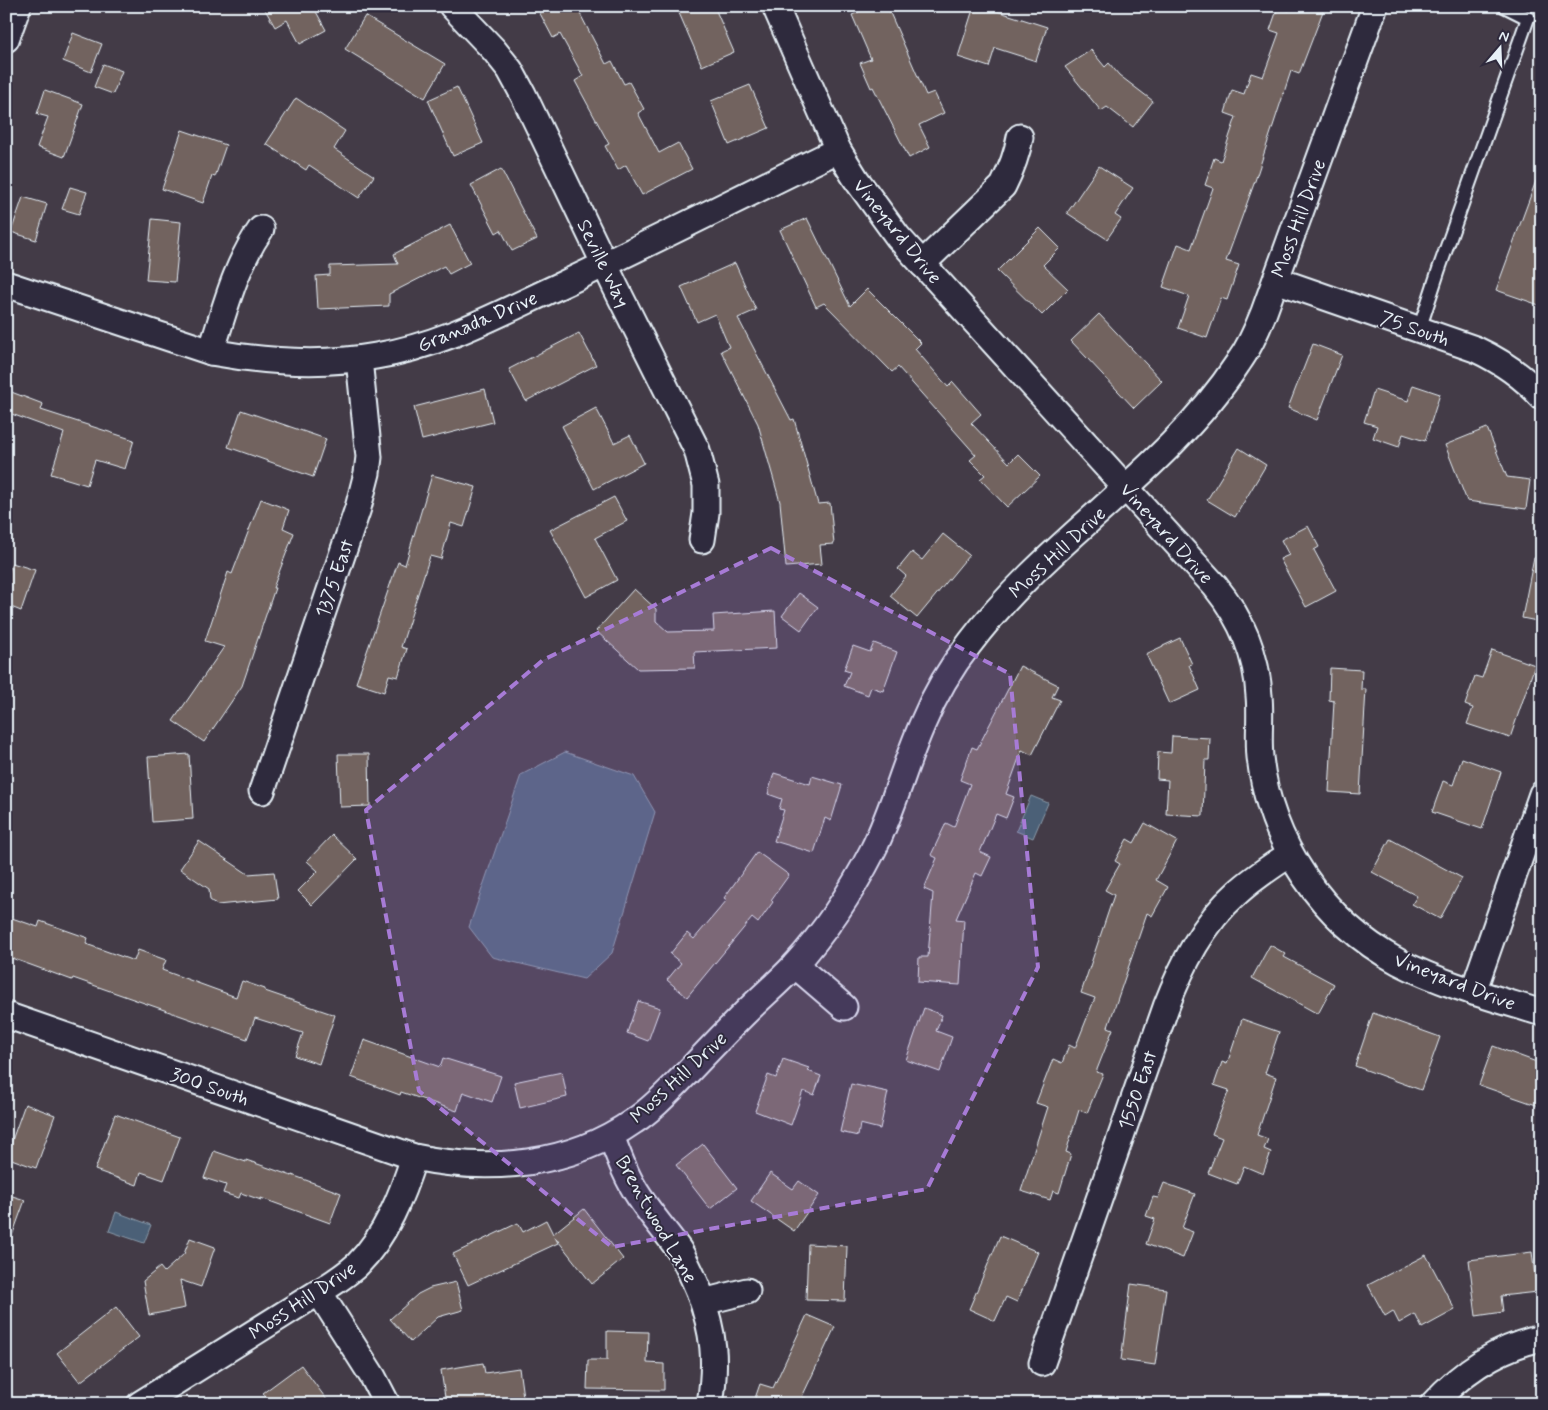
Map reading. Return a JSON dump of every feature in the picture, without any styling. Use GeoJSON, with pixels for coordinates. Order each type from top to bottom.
{"type":"FeatureCollection","features":[{"type":"Feature","properties":{"kind":"street"},"geometry":{"type":"LineString","coordinates":[[6,39],[18,6]]}},
{"type":"Feature","properties":{"kind":"street","name":"Seville Way"},"geometry":{"type":"LineString","coordinates":[[452,6],[494,50],[510,70],[697,450],[706,484],[706,513],[702,540]]}},
{"type":"Feature","properties":{"kind":"street","name":"Vineyard Drive"},"geometry":{"type":"LineString","coordinates":[[775,6],[838,150],[856,180],[882,216],[922,264],[1215,586],[1227,602],[1247,638],[1257,676],[1260,712],[1260,756],[1263,777],[1278,826],[1290,854],[1303,876],[1336,916],[1377,949],[1424,973],[1473,992],[1542,1013]]}},
{"type":"Feature","properties":{"kind":"street","name":"Moss Hill Drive"},"geometry":{"type":"LineString","coordinates":[[140,1404],[344,1276],[358,1264],[381,1234],[405,1186],[414,1157],[463,1165],[516,1164],[566,1154],[610,1136],[635,1121],[656,1104],[795,965],[844,900],[861,872],[888,816],[920,728],[933,700],[969,644],[1021,583],[1179,438],[1224,384],[1240,361],[1254,336],[1276,280],[1375,6]]}},
{"type":"Feature","properties":{"kind":"street"},"geometry":{"type":"LineString","coordinates":[[922,264],[1003,186],[1017,154],[1020,137]]}},
{"type":"Feature","properties":{"kind":"street","name":"Granada Drive"},"geometry":{"type":"LineString","coordinates":[[6,284],[211,352],[241,357],[298,362],[359,359],[407,350],[454,335],[838,150]]}},
{"type":"Feature","properties":{"kind":"street"},"geometry":{"type":"LineString","coordinates":[[211,352],[236,274],[251,243],[261,229]]}},
{"type":"Feature","properties":{"kind":"street","name":"75 South"},"geometry":{"type":"LineString","coordinates":[[1276,280],[1475,349],[1505,364],[1542,397]]}},
{"type":"Feature","properties":{"kind":"street","name":"1375 East"},"geometry":{"type":"LineString","coordinates":[[262,791],[358,508],[367,473],[369,442],[359,359]]}},
{"type":"Feature","properties":{"kind":"street"},"geometry":{"type":"LineString","coordinates":[[1473,992],[1542,794]]}},
{"type":"Feature","properties":{"kind":"street","name":"1550 East"},"geometry":{"type":"LineString","coordinates":[[1042,1363],[1163,1016],[1183,964],[1222,907],[1251,881],[1290,854]]}},
{"type":"Feature","properties":{"kind":"street"},"geometry":{"type":"LineString","coordinates":[[795,965],[844,1007]]}},
{"type":"Feature","properties":{"kind":"street","name":"300 South"},"geometry":{"type":"LineString","coordinates":[[6,1014],[414,1157]]}},
{"type":"Feature","properties":{"kind":"street","name":"Brentwood Lane"},"geometry":{"type":"LineString","coordinates":[[610,1136],[639,1198],[680,1252],[703,1302],[709,1320],[714,1349],[714,1379],[710,1404]]}},
{"type":"Feature","properties":{"kind":"street","name":"Brentwood Lane"},"geometry":{"type":"LineString","coordinates":[[703,1302],[747,1291]]}},
{"type":"Feature","properties":{"kind":"street"},"geometry":{"type":"LineString","coordinates":[[319,1292],[373,1378],[387,1404]]}},
{"type":"Feature","properties":{"kind":"street"},"geometry":{"type":"LineString","coordinates":[[1433,1404],[1459,1378],[1480,1364],[1515,1346],[1542,1338]]}},
{"type":"Feature","properties":{"kind":"lane"},"geometry":{"type":"LineString","coordinates":[[1419,330],[1528,18],[1504,6]]}},
{"type":"Feature","properties":{"kind":"highlighted area"},"geometry":{"type":"Polygon","coordinates":[[[771,548],[1010,674],[1038,967],[927,1189],[612,1247],[419,1091],[366,810],[543,660],[771,548]]]}},
{"type":"Feature","properties":{"kind":"water"},"geometry":{"type":"Polygon","coordinates":[[[565,752],[634,776],[655,812],[612,953],[584,979],[492,957],[469,927],[521,775],[565,752]]]}},
{"type":"Feature","properties":{"kind":"water"},"geometry":{"type":"Polygon","coordinates":[[[1031,796],[1048,803],[1033,838],[1016,831],[1031,796]]]}},
{"type":"Feature","properties":{"kind":"water"},"geometry":{"type":"Polygon","coordinates":[[[116,1212],[151,1225],[144,1243],[109,1231],[116,1212]]]}},
{"type":"Feature","properties":{"kind":"building"},"geometry":{"type":"Polygon","coordinates":[[[263,6],[313,6],[326,30],[300,44],[287,20],[275,27],[263,6]]]}},
{"type":"Feature","properties":{"kind":"building"},"geometry":{"type":"Polygon","coordinates":[[[536,6],[576,6],[606,64],[612,61],[624,84],[629,82],[644,109],[638,113],[659,153],[678,143],[692,169],[642,195],[626,165],[618,170],[605,146],[609,144],[575,81],[583,76],[560,34],[553,38],[536,6]]]}},
{"type":"Feature","properties":{"kind":"building"},"geometry":{"type":"Polygon","coordinates":[[[676,6],[714,6],[734,52],[702,66],[676,6]]]}},
{"type":"Feature","properties":{"kind":"building"},"geometry":{"type":"Polygon","coordinates":[[[871,6],[887,6],[926,95],[934,92],[944,113],[919,125],[930,147],[909,158],[873,87],[871,88],[860,63],[871,59],[852,15],[871,6]]]}},
{"type":"Feature","properties":{"kind":"building"},"geometry":{"type":"Polygon","coordinates":[[[974,6],[981,6],[1047,27],[1036,61],[995,48],[989,67],[958,57],[974,6]]]}},
{"type":"Feature","properties":{"kind":"building"},"geometry":{"type":"Polygon","coordinates":[[[1290,6],[1325,6],[1299,74],[1291,71],[1255,181],[1226,261],[1239,265],[1227,300],[1221,298],[1207,338],[1178,328],[1189,296],[1163,287],[1178,244],[1191,249],[1213,188],[1205,185],[1214,158],[1221,161],[1236,117],[1225,113],[1232,90],[1244,94],[1251,73],[1263,77],[1279,33],[1270,30],[1278,7],[1289,11],[1290,6]]]}},
{"type":"Feature","properties":{"kind":"building"},"geometry":{"type":"Polygon","coordinates":[[[365,16],[445,64],[425,98],[345,49],[365,16]]]}},
{"type":"Feature","properties":{"kind":"building"},"geometry":{"type":"Polygon","coordinates":[[[73,33],[102,44],[91,72],[63,61],[73,33]]]}},
{"type":"Feature","properties":{"kind":"building"},"geometry":{"type":"Polygon","coordinates":[[[1091,50],[1105,67],[1109,63],[1119,75],[1153,101],[1133,127],[1107,107],[1101,111],[1065,67],[1091,50]]]}},
{"type":"Feature","properties":{"kind":"building"},"geometry":{"type":"Polygon","coordinates":[[[103,64],[122,71],[113,94],[94,87],[103,64]]]}},
{"type":"Feature","properties":{"kind":"building"},"geometry":{"type":"Polygon","coordinates":[[[750,85],[769,128],[729,145],[711,101],[750,85]]]}},
{"type":"Feature","properties":{"kind":"building"},"geometry":{"type":"Polygon","coordinates":[[[457,87],[483,143],[453,156],[428,100],[457,87]]]}},
{"type":"Feature","properties":{"kind":"building"},"geometry":{"type":"Polygon","coordinates":[[[45,90],[83,104],[64,157],[37,147],[48,117],[37,114],[45,90]]]}},
{"type":"Feature","properties":{"kind":"building"},"geometry":{"type":"Polygon","coordinates":[[[296,98],[345,131],[334,149],[374,176],[359,198],[309,165],[306,170],[266,144],[296,98]]]}},
{"type":"Feature","properties":{"kind":"building"},"geometry":{"type":"Polygon","coordinates":[[[182,130],[226,145],[215,177],[212,176],[203,203],[162,189],[182,130]]]}},
{"type":"Feature","properties":{"kind":"building"},"geometry":{"type":"Polygon","coordinates":[[[1099,166],[1133,188],[1115,215],[1121,219],[1107,239],[1067,213],[1099,166]]]}},
{"type":"Feature","properties":{"kind":"building"},"geometry":{"type":"Polygon","coordinates":[[[501,169],[537,239],[512,251],[501,230],[496,233],[471,185],[501,169]]]}},
{"type":"Feature","properties":{"kind":"building"},"geometry":{"type":"Polygon","coordinates":[[[1540,170],[1542,171],[1542,306],[1496,290],[1540,170]]]}},
{"type":"Feature","properties":{"kind":"building"},"geometry":{"type":"Polygon","coordinates":[[[70,187],[87,192],[79,214],[62,209],[70,187]]]}},
{"type":"Feature","properties":{"kind":"building"},"geometry":{"type":"Polygon","coordinates":[[[23,197],[47,204],[36,240],[11,232],[23,197]]]}},
{"type":"Feature","properties":{"kind":"building"},"geometry":{"type":"Polygon","coordinates":[[[807,218],[850,306],[867,289],[921,343],[915,349],[948,387],[953,382],[981,414],[971,423],[1009,463],[1018,454],[1040,476],[1007,507],[980,479],[985,475],[970,460],[976,455],[898,367],[892,372],[824,303],[816,307],[780,230],[807,218]]]}},
{"type":"Feature","properties":{"kind":"building"},"geometry":{"type":"Polygon","coordinates":[[[152,219],[181,222],[175,282],[146,280],[152,219]]]}},
{"type":"Feature","properties":{"kind":"building"},"geometry":{"type":"Polygon","coordinates":[[[450,225],[470,263],[449,274],[444,266],[389,294],[389,306],[318,309],[316,276],[330,275],[330,266],[398,264],[394,254],[450,225]]]}},
{"type":"Feature","properties":{"kind":"building"},"geometry":{"type":"Polygon","coordinates":[[[1040,228],[1060,248],[1043,265],[1068,289],[1042,315],[997,271],[1040,228]]]}},
{"type":"Feature","properties":{"kind":"building"},"geometry":{"type":"Polygon","coordinates":[[[735,263],[756,310],[738,318],[791,420],[794,419],[818,504],[830,503],[834,544],[820,545],[822,564],[786,567],[780,502],[758,424],[721,351],[729,347],[715,314],[697,322],[681,287],[735,263]]]}},
{"type":"Feature","properties":{"kind":"building"},"geometry":{"type":"Polygon","coordinates":[[[1099,314],[1162,381],[1134,408],[1071,341],[1099,314]]]}},
{"type":"Feature","properties":{"kind":"building"},"geometry":{"type":"Polygon","coordinates":[[[579,333],[596,365],[526,401],[509,369],[579,333]]]}},
{"type":"Feature","properties":{"kind":"building"},"geometry":{"type":"Polygon","coordinates":[[[1313,344],[1342,355],[1317,420],[1288,408],[1313,344]]]}},
{"type":"Feature","properties":{"kind":"building"},"geometry":{"type":"Polygon","coordinates":[[[1413,385],[1440,394],[1425,441],[1403,434],[1399,447],[1373,438],[1377,426],[1364,422],[1374,390],[1408,401],[1413,385]]]}},
{"type":"Feature","properties":{"kind":"building"},"geometry":{"type":"Polygon","coordinates":[[[485,389],[493,422],[422,440],[414,407],[485,389]]]}},
{"type":"Feature","properties":{"kind":"building"},"geometry":{"type":"Polygon","coordinates":[[[6,390],[43,404],[41,410],[134,440],[125,469],[95,460],[87,485],[51,474],[64,433],[6,412],[6,390]]]}},
{"type":"Feature","properties":{"kind":"building"},"geometry":{"type":"Polygon","coordinates":[[[596,408],[614,443],[630,435],[644,463],[594,489],[562,426],[596,408]]]}},
{"type":"Feature","properties":{"kind":"building"},"geometry":{"type":"Polygon","coordinates":[[[241,410],[326,439],[313,477],[228,447],[241,410]]]}},
{"type":"Feature","properties":{"kind":"building"},"geometry":{"type":"Polygon","coordinates":[[[1487,428],[1507,477],[1530,480],[1526,509],[1467,501],[1445,445],[1487,428]]]}},
{"type":"Feature","properties":{"kind":"building"},"geometry":{"type":"Polygon","coordinates":[[[1239,448],[1266,465],[1235,517],[1207,500],[1239,448]]]}},
{"type":"Feature","properties":{"kind":"building"},"geometry":{"type":"Polygon","coordinates":[[[432,475],[476,487],[464,527],[451,523],[441,559],[430,556],[401,647],[407,649],[398,677],[389,675],[384,692],[356,683],[398,562],[405,565],[432,475]]]}},
{"type":"Feature","properties":{"kind":"building"},"geometry":{"type":"Polygon","coordinates":[[[614,497],[627,521],[595,538],[617,580],[586,597],[550,530],[614,497]]]}},
{"type":"Feature","properties":{"kind":"building"},"geometry":{"type":"Polygon","coordinates":[[[261,499],[289,510],[283,528],[294,533],[273,588],[275,588],[242,686],[204,742],[173,721],[224,647],[205,641],[228,572],[232,574],[261,499]]]}},
{"type":"Feature","properties":{"kind":"building"},"geometry":{"type":"Polygon","coordinates":[[[1308,526],[1319,547],[1314,550],[1336,591],[1306,607],[1280,559],[1289,555],[1281,540],[1308,526]]]}},
{"type":"Feature","properties":{"kind":"building"},"geometry":{"type":"Polygon","coordinates":[[[943,534],[969,555],[917,618],[890,596],[906,576],[898,569],[912,552],[922,560],[943,534]]]}},
{"type":"Feature","properties":{"kind":"building"},"geometry":{"type":"Polygon","coordinates":[[[1534,557],[1542,558],[1542,622],[1522,618],[1534,557]]]}},
{"type":"Feature","properties":{"kind":"building"},"geometry":{"type":"Polygon","coordinates":[[[12,563],[35,570],[21,611],[6,605],[6,580],[12,563]]]}},
{"type":"Feature","properties":{"kind":"building"},"geometry":{"type":"Polygon","coordinates":[[[634,589],[656,609],[656,621],[668,632],[714,631],[713,615],[775,611],[777,648],[694,652],[695,668],[638,669],[596,631],[634,589]]]}},
{"type":"Feature","properties":{"kind":"building"},"geometry":{"type":"Polygon","coordinates":[[[799,593],[818,607],[801,630],[782,616],[799,593]]]}},
{"type":"Feature","properties":{"kind":"building"},"geometry":{"type":"Polygon","coordinates":[[[1180,638],[1192,664],[1189,665],[1200,690],[1169,704],[1146,654],[1180,638]]]}},
{"type":"Feature","properties":{"kind":"building"},"geometry":{"type":"Polygon","coordinates":[[[874,643],[897,652],[883,691],[871,687],[868,695],[844,686],[850,672],[844,670],[853,646],[870,652],[874,643]]]}},
{"type":"Feature","properties":{"kind":"building"},"geometry":{"type":"Polygon","coordinates":[[[1492,650],[1535,665],[1510,738],[1467,724],[1473,708],[1465,705],[1475,676],[1482,678],[1492,650]]]}},
{"type":"Feature","properties":{"kind":"building"},"geometry":{"type":"Polygon","coordinates":[[[1020,666],[1058,685],[1052,697],[1060,700],[1032,755],[1022,750],[1006,794],[1014,797],[1006,818],[996,814],[980,852],[991,857],[982,876],[976,873],[956,919],[964,920],[960,985],[918,982],[919,957],[928,957],[933,893],[924,889],[937,858],[931,855],[946,823],[954,827],[970,784],[960,780],[972,747],[977,749],[1020,666]]]}},
{"type":"Feature","properties":{"kind":"building"},"geometry":{"type":"Polygon","coordinates":[[[1330,668],[1362,670],[1361,689],[1366,689],[1360,794],[1329,792],[1334,701],[1329,700],[1330,668]]]}},
{"type":"Feature","properties":{"kind":"building"},"geometry":{"type":"Polygon","coordinates":[[[1172,736],[1210,738],[1209,760],[1205,760],[1203,816],[1166,814],[1168,780],[1157,779],[1158,752],[1171,753],[1172,736]]]}},
{"type":"Feature","properties":{"kind":"building"},"geometry":{"type":"Polygon","coordinates":[[[189,754],[193,819],[152,822],[148,757],[189,754]]]}},
{"type":"Feature","properties":{"kind":"building"},"geometry":{"type":"Polygon","coordinates":[[[338,754],[369,754],[370,806],[340,807],[338,754]]]}},
{"type":"Feature","properties":{"kind":"building"},"geometry":{"type":"Polygon","coordinates":[[[1462,758],[1501,772],[1482,829],[1432,812],[1443,781],[1453,785],[1462,758]]]}},
{"type":"Feature","properties":{"kind":"building"},"geometry":{"type":"Polygon","coordinates":[[[774,773],[810,784],[812,776],[842,785],[831,821],[825,818],[814,853],[774,841],[784,810],[779,809],[782,799],[768,794],[774,773]]]}},
{"type":"Feature","properties":{"kind":"building"},"geometry":{"type":"Polygon","coordinates":[[[1145,823],[1177,841],[1156,880],[1168,887],[1152,916],[1147,913],[1108,1027],[1113,1029],[1096,1072],[1103,1074],[1087,1113],[1079,1110],[1066,1152],[1071,1154],[1059,1193],[1053,1191],[1050,1200],[1021,1191],[1048,1107],[1036,1103],[1053,1059],[1062,1063],[1069,1045],[1075,1048],[1095,998],[1081,993],[1114,895],[1105,890],[1120,864],[1115,861],[1127,839],[1134,843],[1145,823]]]}},
{"type":"Feature","properties":{"kind":"building"},"geometry":{"type":"Polygon","coordinates":[[[332,835],[357,859],[312,905],[298,891],[318,871],[307,861],[332,835]]]}},
{"type":"Feature","properties":{"kind":"building"},"geometry":{"type":"Polygon","coordinates":[[[1390,839],[1462,878],[1440,919],[1412,904],[1417,896],[1372,872],[1390,839]]]}},
{"type":"Feature","properties":{"kind":"building"},"geometry":{"type":"Polygon","coordinates":[[[199,841],[248,874],[274,872],[278,899],[217,905],[210,900],[209,889],[180,869],[199,841]]]}},
{"type":"Feature","properties":{"kind":"building"},"geometry":{"type":"Polygon","coordinates":[[[757,852],[789,875],[771,900],[773,902],[758,923],[752,918],[687,997],[667,980],[681,963],[670,954],[687,933],[694,939],[727,900],[724,898],[757,852]]]}},
{"type":"Feature","properties":{"kind":"building"},"geometry":{"type":"Polygon","coordinates":[[[6,916],[38,927],[40,921],[88,938],[86,944],[134,961],[138,950],[166,960],[162,970],[236,997],[242,981],[335,1015],[319,1064],[295,1056],[303,1033],[255,1018],[247,1039],[6,956],[6,916]]]}},
{"type":"Feature","properties":{"kind":"building"},"geometry":{"type":"Polygon","coordinates":[[[1270,945],[1286,954],[1284,957],[1334,984],[1318,1014],[1252,978],[1270,945]]]}},
{"type":"Feature","properties":{"kind":"building"},"geometry":{"type":"Polygon","coordinates":[[[638,1001],[660,1008],[648,1041],[627,1033],[638,1001]]]}},
{"type":"Feature","properties":{"kind":"building"},"geometry":{"type":"Polygon","coordinates":[[[924,1008],[942,1015],[936,1031],[952,1037],[940,1072],[906,1060],[924,1008]]]}},
{"type":"Feature","properties":{"kind":"building"},"geometry":{"type":"Polygon","coordinates":[[[1373,1013],[1440,1037],[1421,1090],[1355,1066],[1373,1013]]]}},
{"type":"Feature","properties":{"kind":"building"},"geometry":{"type":"Polygon","coordinates":[[[1242,1019],[1279,1032],[1265,1073],[1276,1077],[1257,1135],[1268,1139],[1264,1149],[1271,1152],[1263,1174],[1244,1166],[1237,1184],[1208,1173],[1222,1138],[1212,1134],[1229,1090],[1214,1085],[1222,1062],[1227,1064],[1242,1019]]]}},
{"type":"Feature","properties":{"kind":"building"},"geometry":{"type":"Polygon","coordinates":[[[364,1040],[440,1067],[443,1058],[501,1076],[492,1102],[463,1092],[457,1111],[401,1092],[400,1095],[351,1077],[364,1040]]]}},
{"type":"Feature","properties":{"kind":"building"},"geometry":{"type":"Polygon","coordinates":[[[1493,1046],[1542,1064],[1542,1107],[1479,1085],[1493,1046]]]}},
{"type":"Feature","properties":{"kind":"building"},"geometry":{"type":"Polygon","coordinates":[[[783,1059],[809,1068],[808,1071],[821,1076],[814,1095],[803,1091],[791,1125],[755,1111],[768,1075],[776,1078],[783,1059]]]}},
{"type":"Feature","properties":{"kind":"building"},"geometry":{"type":"Polygon","coordinates":[[[562,1072],[567,1097],[520,1108],[514,1082],[562,1072]]]}},
{"type":"Feature","properties":{"kind":"building"},"geometry":{"type":"Polygon","coordinates":[[[851,1084],[888,1092],[880,1129],[860,1124],[858,1136],[840,1132],[851,1084]]]}},
{"type":"Feature","properties":{"kind":"building"},"geometry":{"type":"Polygon","coordinates":[[[25,1104],[55,1115],[36,1168],[6,1157],[25,1104]]]}},
{"type":"Feature","properties":{"kind":"building"},"geometry":{"type":"Polygon","coordinates":[[[115,1114],[180,1137],[164,1180],[141,1172],[137,1185],[95,1170],[115,1114]]]}},
{"type":"Feature","properties":{"kind":"building"},"geometry":{"type":"Polygon","coordinates":[[[703,1144],[737,1188],[710,1209],[676,1165],[703,1144]]]}},
{"type":"Feature","properties":{"kind":"building"},"geometry":{"type":"Polygon","coordinates":[[[214,1151],[292,1175],[341,1193],[330,1223],[261,1198],[261,1200],[241,1193],[239,1198],[223,1193],[226,1185],[204,1178],[214,1151]]]}},
{"type":"Feature","properties":{"kind":"building"},"geometry":{"type":"Polygon","coordinates":[[[770,1173],[793,1189],[799,1181],[819,1195],[794,1231],[751,1201],[770,1173]]]}},
{"type":"Feature","properties":{"kind":"building"},"geometry":{"type":"Polygon","coordinates":[[[1164,1183],[1195,1194],[1182,1228],[1193,1232],[1183,1258],[1146,1244],[1155,1219],[1146,1216],[1153,1197],[1158,1198],[1164,1183]]]}},
{"type":"Feature","properties":{"kind":"building"},"geometry":{"type":"Polygon","coordinates":[[[6,1194],[25,1200],[8,1247],[6,1247],[6,1194]]]}},
{"type":"Feature","properties":{"kind":"building"},"geometry":{"type":"Polygon","coordinates":[[[584,1209],[623,1259],[592,1284],[555,1237],[558,1243],[468,1285],[453,1254],[518,1223],[523,1232],[546,1220],[553,1234],[584,1209]]]}},
{"type":"Feature","properties":{"kind":"building"},"geometry":{"type":"Polygon","coordinates":[[[1000,1236],[1038,1252],[1017,1302],[1006,1297],[995,1321],[969,1309],[1000,1236]]]}},
{"type":"Feature","properties":{"kind":"building"},"geometry":{"type":"Polygon","coordinates":[[[190,1238],[215,1247],[201,1287],[180,1280],[185,1308],[149,1315],[143,1281],[160,1267],[164,1272],[184,1254],[190,1238]]]}},
{"type":"Feature","properties":{"kind":"building"},"geometry":{"type":"Polygon","coordinates":[[[808,1244],[847,1246],[845,1301],[806,1300],[808,1244]]]}},
{"type":"Feature","properties":{"kind":"building"},"geometry":{"type":"Polygon","coordinates":[[[1532,1252],[1537,1292],[1501,1296],[1503,1312],[1476,1316],[1469,1260],[1532,1252]]]}},
{"type":"Feature","properties":{"kind":"building"},"geometry":{"type":"Polygon","coordinates":[[[1426,1255],[1455,1310],[1422,1328],[1415,1314],[1399,1323],[1393,1311],[1385,1316],[1368,1285],[1426,1255]]]}},
{"type":"Feature","properties":{"kind":"building"},"geometry":{"type":"Polygon","coordinates":[[[456,1282],[463,1310],[438,1317],[411,1342],[390,1319],[418,1294],[430,1288],[456,1282]]]}},
{"type":"Feature","properties":{"kind":"building"},"geometry":{"type":"Polygon","coordinates":[[[1131,1284],[1166,1289],[1155,1365],[1121,1360],[1131,1284]]]}},
{"type":"Feature","properties":{"kind":"building"},"geometry":{"type":"Polygon","coordinates":[[[116,1307],[139,1337],[80,1382],[57,1353],[116,1307]]]}},
{"type":"Feature","properties":{"kind":"building"},"geometry":{"type":"Polygon","coordinates":[[[807,1315],[835,1327],[802,1397],[811,1400],[810,1404],[753,1404],[760,1384],[773,1388],[807,1315]]]}},
{"type":"Feature","properties":{"kind":"building"},"geometry":{"type":"Polygon","coordinates":[[[607,1331],[648,1332],[647,1363],[664,1364],[664,1390],[587,1389],[588,1360],[607,1360],[607,1331]]]}},
{"type":"Feature","properties":{"kind":"building"},"geometry":{"type":"Polygon","coordinates":[[[483,1363],[485,1373],[519,1368],[524,1404],[446,1404],[441,1370],[483,1363]]]}},
{"type":"Feature","properties":{"kind":"building"},"geometry":{"type":"Polygon","coordinates":[[[301,1365],[330,1404],[271,1404],[263,1393],[301,1365]]]}}]}
